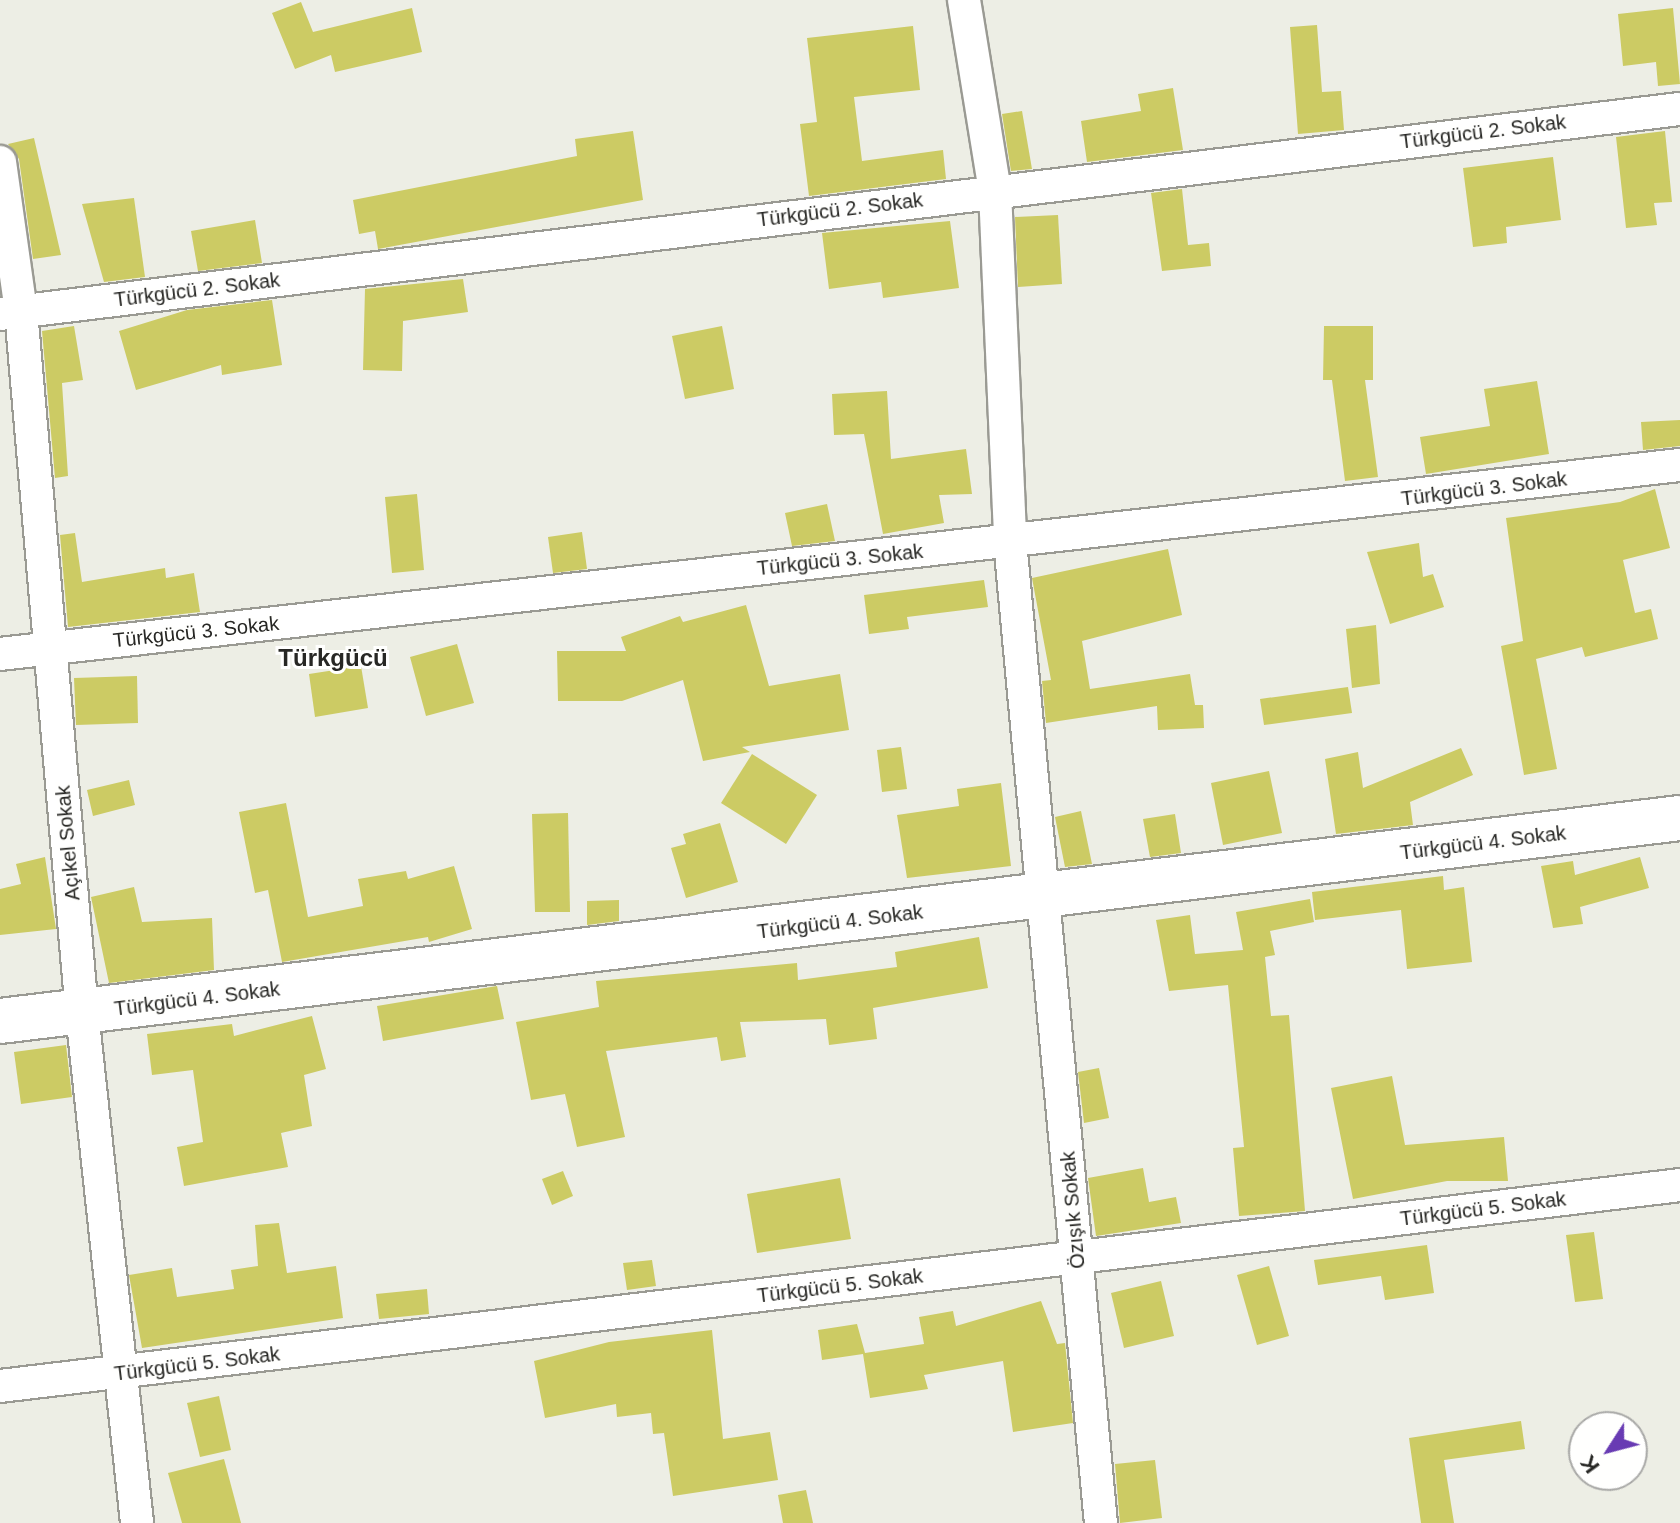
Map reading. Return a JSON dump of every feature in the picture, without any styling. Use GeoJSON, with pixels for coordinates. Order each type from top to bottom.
{"type":"FeatureCollection","features":[{"type":"Feature","properties":{"kind":"main road","name":"Türkgücü 4. Sokak"},"geometry":{"type":"LineString","coordinates":[[0,1021],[1044,898],[1680,818]]}},
{"type":"Feature","properties":{"kind":"street","name":"Özışık Sokak"},"geometry":{"type":"LineString","coordinates":[[964,0],[995,191],[1010,541],[1101,1523]]}},
{"type":"Feature","properties":{"kind":"street","name":"Türkgücü 2. Sokak"},"geometry":{"type":"LineString","coordinates":[[10,312],[1680,109]]}},
{"type":"Feature","properties":{"kind":"street","name":"Açıkel Sokak"},"geometry":{"type":"LineString","coordinates":[[0,162],[10,312],[52,648],[82,1013],[125,1372],[137,1523]]}},
{"type":"Feature","properties":{"kind":"street","name":"Türkgücü 3. Sokak"},"geometry":{"type":"LineString","coordinates":[[0,654],[1680,465]]}},
{"type":"Feature","properties":{"kind":"street","name":"Türkgücü 5. Sokak"},"geometry":{"type":"LineString","coordinates":[[0,1386],[1680,1185]]}},
{"type":"Feature","properties":{"kind":"building"},"geometry":{"type":"Polygon","coordinates":[[[301,2],[313,32],[412,8],[422,52],[335,72],[331,55],[295,69],[272,13],[301,2]]]}},
{"type":"Feature","properties":{"kind":"building"},"geometry":{"type":"Polygon","coordinates":[[[1673,8],[1680,84],[1658,86],[1656,62],[1623,66],[1618,14],[1673,8]]]}},
{"type":"Feature","properties":{"kind":"building"},"geometry":{"type":"Polygon","coordinates":[[[1317,25],[1322,92],[1341,91],[1344,130],[1298,134],[1290,27],[1317,25]]]}},
{"type":"Feature","properties":{"kind":"building"},"geometry":{"type":"Polygon","coordinates":[[[913,26],[920,90],[854,97],[862,161],[943,150],[946,179],[809,196],[800,124],[817,122],[807,38],[913,26]]]}},
{"type":"Feature","properties":{"kind":"building"},"geometry":{"type":"Polygon","coordinates":[[[1173,88],[1183,150],[1087,162],[1081,121],[1141,111],[1138,94],[1173,88]]]}},
{"type":"Feature","properties":{"kind":"building"},"geometry":{"type":"Polygon","coordinates":[[[1022,111],[1032,169],[1011,171],[1002,114],[1022,111]]]}},
{"type":"Feature","properties":{"kind":"building"},"geometry":{"type":"Polygon","coordinates":[[[633,131],[643,200],[378,249],[375,231],[359,234],[353,200],[577,156],[575,139],[633,131]]]}},
{"type":"Feature","properties":{"kind":"building"},"geometry":{"type":"Polygon","coordinates":[[[1665,131],[1672,202],[1654,203],[1657,225],[1626,228],[1616,137],[1665,131]]]}},
{"type":"Feature","properties":{"kind":"building"},"geometry":{"type":"Polygon","coordinates":[[[34,138],[61,255],[33,259],[19,159],[8,144],[34,138]]]}},
{"type":"Feature","properties":{"kind":"building"},"geometry":{"type":"Polygon","coordinates":[[[1553,157],[1561,220],[1506,227],[1507,243],[1473,247],[1463,168],[1553,157]]]}},
{"type":"Feature","properties":{"kind":"building"},"geometry":{"type":"Polygon","coordinates":[[[1182,189],[1188,245],[1209,243],[1211,266],[1162,271],[1151,193],[1182,189]]]}},
{"type":"Feature","properties":{"kind":"building"},"geometry":{"type":"Polygon","coordinates":[[[134,198],[145,277],[104,282],[82,204],[134,198]]]}},
{"type":"Feature","properties":{"kind":"building"},"geometry":{"type":"Polygon","coordinates":[[[1058,215],[1062,284],[1018,287],[1015,217],[1058,215]]]}},
{"type":"Feature","properties":{"kind":"building"},"geometry":{"type":"Polygon","coordinates":[[[255,220],[262,263],[198,271],[191,231],[255,220]]]}},
{"type":"Feature","properties":{"kind":"building"},"geometry":{"type":"Polygon","coordinates":[[[950,221],[959,288],[883,298],[881,282],[829,289],[822,233],[950,221]]]}},
{"type":"Feature","properties":{"kind":"building"},"geometry":{"type":"Polygon","coordinates":[[[463,279],[468,312],[403,321],[402,371],[363,370],[365,289],[463,279]]]}},
{"type":"Feature","properties":{"kind":"building"},"geometry":{"type":"Polygon","coordinates":[[[272,300],[282,365],[222,375],[221,365],[136,390],[119,331],[187,310],[272,300]]]}},
{"type":"Feature","properties":{"kind":"building"},"geometry":{"type":"Polygon","coordinates":[[[74,326],[83,380],[62,383],[68,476],[55,478],[42,331],[74,326]]]}},
{"type":"Feature","properties":{"kind":"building"},"geometry":{"type":"Polygon","coordinates":[[[722,326],[734,389],[685,399],[672,336],[722,326]]]}},
{"type":"Feature","properties":{"kind":"building"},"geometry":{"type":"Polygon","coordinates":[[[1324,326],[1373,326],[1373,380],[1365,380],[1378,477],[1345,481],[1332,380],[1323,380],[1324,326]]]}},
{"type":"Feature","properties":{"kind":"building"},"geometry":{"type":"Polygon","coordinates":[[[1537,381],[1549,454],[1426,474],[1420,437],[1490,426],[1484,389],[1537,381]]]}},
{"type":"Feature","properties":{"kind":"building"},"geometry":{"type":"Polygon","coordinates":[[[887,391],[891,459],[966,449],[972,494],[939,495],[944,523],[883,534],[864,434],[834,435],[832,394],[887,391]]]}},
{"type":"Feature","properties":{"kind":"building"},"geometry":{"type":"Polygon","coordinates":[[[1680,420],[1680,446],[1643,450],[1641,422],[1680,420]]]}},
{"type":"Feature","properties":{"kind":"building"},"geometry":{"type":"Polygon","coordinates":[[[1655,489],[1670,548],[1623,560],[1635,613],[1651,609],[1658,639],[1585,657],[1582,647],[1536,659],[1557,769],[1524,775],[1501,646],[1523,641],[1506,518],[1620,502],[1655,489]]]}},
{"type":"Feature","properties":{"kind":"building"},"geometry":{"type":"Polygon","coordinates":[[[417,494],[424,570],[392,573],[385,497],[417,494]]]}},
{"type":"Feature","properties":{"kind":"building"},"geometry":{"type":"Polygon","coordinates":[[[827,504],[835,541],[792,546],[785,513],[827,504]]]}},
{"type":"Feature","properties":{"kind":"building"},"geometry":{"type":"Polygon","coordinates":[[[582,532],[587,569],[553,573],[548,537],[582,532]]]}},
{"type":"Feature","properties":{"kind":"building"},"geometry":{"type":"Polygon","coordinates":[[[75,533],[82,582],[165,568],[166,578],[194,573],[200,612],[68,627],[60,535],[75,533]]]}},
{"type":"Feature","properties":{"kind":"building"},"geometry":{"type":"Polygon","coordinates":[[[1419,543],[1423,577],[1433,574],[1444,607],[1390,624],[1367,552],[1419,543]]]}},
{"type":"Feature","properties":{"kind":"building"},"geometry":{"type":"Polygon","coordinates":[[[1168,549],[1182,615],[1082,641],[1090,689],[1190,674],[1195,705],[1203,705],[1204,728],[1158,730],[1157,706],[1046,723],[1042,681],[1051,680],[1032,578],[1168,549]]]}},
{"type":"Feature","properties":{"kind":"building"},"geometry":{"type":"Polygon","coordinates":[[[984,580],[988,607],[907,617],[909,629],[869,634],[864,595],[984,580]]]}},
{"type":"Feature","properties":{"kind":"building"},"geometry":{"type":"Polygon","coordinates":[[[746,605],[769,686],[840,674],[849,730],[742,747],[750,752],[703,761],[683,680],[622,701],[558,701],[557,651],[626,651],[621,637],[680,616],[683,622],[746,605]]]}},
{"type":"Feature","properties":{"kind":"building"},"geometry":{"type":"Polygon","coordinates":[[[1376,625],[1380,684],[1352,688],[1346,629],[1376,625]]]}},
{"type":"Feature","properties":{"kind":"building"},"geometry":{"type":"Polygon","coordinates":[[[457,644],[474,703],[426,716],[410,657],[457,644]]]}},
{"type":"Feature","properties":{"kind":"building"},"geometry":{"type":"Polygon","coordinates":[[[361,666],[368,708],[315,717],[309,674],[361,666]]]}},
{"type":"Feature","properties":{"kind":"building"},"geometry":{"type":"Polygon","coordinates":[[[137,676],[138,723],[76,725],[74,678],[137,676]]]}},
{"type":"Feature","properties":{"kind":"building"},"geometry":{"type":"Polygon","coordinates":[[[1348,687],[1352,713],[1264,725],[1260,699],[1348,687]]]}},
{"type":"Feature","properties":{"kind":"building"},"geometry":{"type":"Polygon","coordinates":[[[901,747],[907,789],[882,792],[877,750],[901,747]]]}},
{"type":"Feature","properties":{"kind":"building"},"geometry":{"type":"Polygon","coordinates":[[[1461,748],[1473,775],[1410,802],[1413,825],[1336,834],[1325,759],[1358,752],[1363,788],[1461,748]]]}},
{"type":"Feature","properties":{"kind":"building"},"geometry":{"type":"Polygon","coordinates":[[[752,754],[817,795],[786,844],[721,803],[752,754]]]}},
{"type":"Feature","properties":{"kind":"building"},"geometry":{"type":"Polygon","coordinates":[[[1269,771],[1282,833],[1223,845],[1211,783],[1269,771]]]}},
{"type":"Feature","properties":{"kind":"building"},"geometry":{"type":"Polygon","coordinates":[[[129,780],[135,805],[93,816],[87,790],[129,780]]]}},
{"type":"Feature","properties":{"kind":"building"},"geometry":{"type":"Polygon","coordinates":[[[1001,783],[1011,866],[907,878],[897,815],[959,806],[957,789],[1001,783]]]}},
{"type":"Feature","properties":{"kind":"building"},"geometry":{"type":"Polygon","coordinates":[[[286,803],[308,917],[363,906],[358,879],[406,871],[408,879],[454,866],[472,929],[429,942],[428,937],[282,962],[268,890],[255,893],[239,812],[286,803]]]}},
{"type":"Feature","properties":{"kind":"building"},"geometry":{"type":"Polygon","coordinates":[[[1081,811],[1092,864],[1065,867],[1055,817],[1081,811]]]}},
{"type":"Feature","properties":{"kind":"building"},"geometry":{"type":"Polygon","coordinates":[[[568,813],[570,912],[535,912],[532,814],[568,813]]]}},
{"type":"Feature","properties":{"kind":"building"},"geometry":{"type":"Polygon","coordinates":[[[1175,814],[1181,853],[1150,857],[1143,819],[1175,814]]]}},
{"type":"Feature","properties":{"kind":"building"},"geometry":{"type":"Polygon","coordinates":[[[720,823],[738,882],[686,898],[671,848],[686,844],[683,834],[720,823]]]}},
{"type":"Feature","properties":{"kind":"building"},"geometry":{"type":"Polygon","coordinates":[[[45,857],[56,929],[0,935],[0,889],[21,884],[16,864],[45,857]]]}},
{"type":"Feature","properties":{"kind":"building"},"geometry":{"type":"Polygon","coordinates":[[[1640,857],[1649,888],[1580,907],[1583,924],[1553,928],[1541,866],[1573,861],[1575,875],[1640,857]]]}},
{"type":"Feature","properties":{"kind":"building"},"geometry":{"type":"Polygon","coordinates":[[[1443,876],[1444,890],[1464,887],[1472,962],[1407,969],[1401,910],[1315,920],[1312,892],[1443,876]]]}},
{"type":"Feature","properties":{"kind":"building"},"geometry":{"type":"Polygon","coordinates":[[[134,887],[142,922],[212,918],[214,970],[109,983],[91,897],[134,887]]]}},
{"type":"Feature","properties":{"kind":"building"},"geometry":{"type":"Polygon","coordinates":[[[1310,899],[1314,922],[1270,931],[1275,955],[1265,957],[1271,1016],[1289,1015],[1305,1211],[1239,1216],[1233,1148],[1244,1147],[1228,985],[1169,991],[1156,920],[1190,915],[1195,954],[1243,950],[1236,912],[1310,899]]]}},
{"type":"Feature","properties":{"kind":"building"},"geometry":{"type":"Polygon","coordinates":[[[619,900],[619,921],[587,925],[587,901],[619,900]]]}},
{"type":"Feature","properties":{"kind":"building"},"geometry":{"type":"Polygon","coordinates":[[[979,937],[988,988],[873,1008],[877,1039],[829,1045],[826,1019],[740,1022],[746,1057],[721,1061],[717,1037],[606,1051],[625,1137],[577,1147],[565,1094],[531,1100],[516,1022],[599,1007],[596,981],[797,963],[798,980],[897,967],[895,952],[979,937]]]}},
{"type":"Feature","properties":{"kind":"building"},"geometry":{"type":"Polygon","coordinates":[[[497,986],[504,1019],[383,1041],[377,1006],[497,986]]]}},
{"type":"Feature","properties":{"kind":"building"},"geometry":{"type":"Polygon","coordinates":[[[312,1016],[326,1069],[304,1075],[312,1126],[281,1133],[288,1167],[184,1186],[177,1147],[203,1142],[193,1070],[152,1075],[147,1034],[232,1024],[234,1036],[312,1016]]]}},
{"type":"Feature","properties":{"kind":"building"},"geometry":{"type":"Polygon","coordinates":[[[66,1045],[72,1097],[21,1104],[14,1052],[66,1045]]]}},
{"type":"Feature","properties":{"kind":"building"},"geometry":{"type":"Polygon","coordinates":[[[1099,1068],[1109,1118],[1084,1123],[1078,1072],[1099,1068]]]}},
{"type":"Feature","properties":{"kind":"building"},"geometry":{"type":"Polygon","coordinates":[[[1392,1076],[1405,1145],[1504,1137],[1508,1181],[1447,1181],[1353,1199],[1331,1088],[1392,1076]]]}},
{"type":"Feature","properties":{"kind":"building"},"geometry":{"type":"Polygon","coordinates":[[[1143,1168],[1149,1202],[1176,1197],[1181,1223],[1096,1236],[1088,1178],[1143,1168]]]}},
{"type":"Feature","properties":{"kind":"building"},"geometry":{"type":"Polygon","coordinates":[[[563,1171],[573,1196],[552,1205],[542,1179],[563,1171]]]}},
{"type":"Feature","properties":{"kind":"building"},"geometry":{"type":"Polygon","coordinates":[[[840,1178],[851,1239],[757,1253],[747,1194],[840,1178]]]}},
{"type":"Feature","properties":{"kind":"building"},"geometry":{"type":"Polygon","coordinates":[[[279,1223],[287,1273],[336,1266],[343,1318],[142,1348],[129,1275],[172,1268],[177,1297],[234,1289],[231,1270],[258,1266],[255,1225],[279,1223]]]}},
{"type":"Feature","properties":{"kind":"building"},"geometry":{"type":"Polygon","coordinates":[[[1594,1232],[1603,1299],[1575,1302],[1566,1235],[1594,1232]]]}},
{"type":"Feature","properties":{"kind":"building"},"geometry":{"type":"Polygon","coordinates":[[[1427,1245],[1434,1293],[1385,1300],[1381,1276],[1318,1285],[1314,1260],[1427,1245]]]}},
{"type":"Feature","properties":{"kind":"building"},"geometry":{"type":"Polygon","coordinates":[[[652,1260],[656,1286],[627,1290],[623,1263],[652,1260]]]}},
{"type":"Feature","properties":{"kind":"building"},"geometry":{"type":"Polygon","coordinates":[[[1269,1266],[1289,1336],[1257,1345],[1237,1275],[1269,1266]]]}},
{"type":"Feature","properties":{"kind":"building"},"geometry":{"type":"Polygon","coordinates":[[[1161,1281],[1174,1336],[1124,1348],[1111,1293],[1161,1281]]]}},
{"type":"Feature","properties":{"kind":"building"},"geometry":{"type":"Polygon","coordinates":[[[427,1289],[429,1314],[379,1319],[376,1294],[427,1289]]]}},
{"type":"Feature","properties":{"kind":"building"},"geometry":{"type":"Polygon","coordinates":[[[1041,1301],[1057,1344],[1065,1343],[1073,1423],[1013,1432],[1003,1361],[924,1375],[928,1389],[870,1398],[863,1354],[822,1360],[818,1330],[857,1324],[865,1353],[924,1344],[919,1317],[953,1311],[956,1326],[1041,1301]]]}},
{"type":"Feature","properties":{"kind":"building"},"geometry":{"type":"Polygon","coordinates":[[[712,1330],[723,1439],[770,1432],[778,1480],[673,1496],[664,1433],[653,1434],[651,1413],[617,1417],[616,1404],[545,1418],[534,1361],[609,1342],[712,1330]]]}},
{"type":"Feature","properties":{"kind":"building"},"geometry":{"type":"Polygon","coordinates":[[[219,1396],[231,1450],[200,1457],[187,1403],[219,1396]]]}},
{"type":"Feature","properties":{"kind":"building"},"geometry":{"type":"Polygon","coordinates":[[[1521,1421],[1525,1449],[1444,1460],[1454,1523],[1421,1523],[1409,1438],[1521,1421]]]}},
{"type":"Feature","properties":{"kind":"building"},"geometry":{"type":"Polygon","coordinates":[[[224,1459],[241,1523],[182,1523],[168,1473],[224,1459]]]}},
{"type":"Feature","properties":{"kind":"building"},"geometry":{"type":"Polygon","coordinates":[[[1155,1460],[1162,1518],[1120,1523],[1115,1464],[1155,1460]]]}},
{"type":"Feature","properties":{"kind":"building"},"geometry":{"type":"Polygon","coordinates":[[[806,1490],[813,1523],[783,1523],[778,1495],[806,1490]]]}},
{"type":"Feature","properties":{"kind":"district","name":"Türkgücü"},"geometry":{"type":"Point","coordinates":[333,658]}}]}
